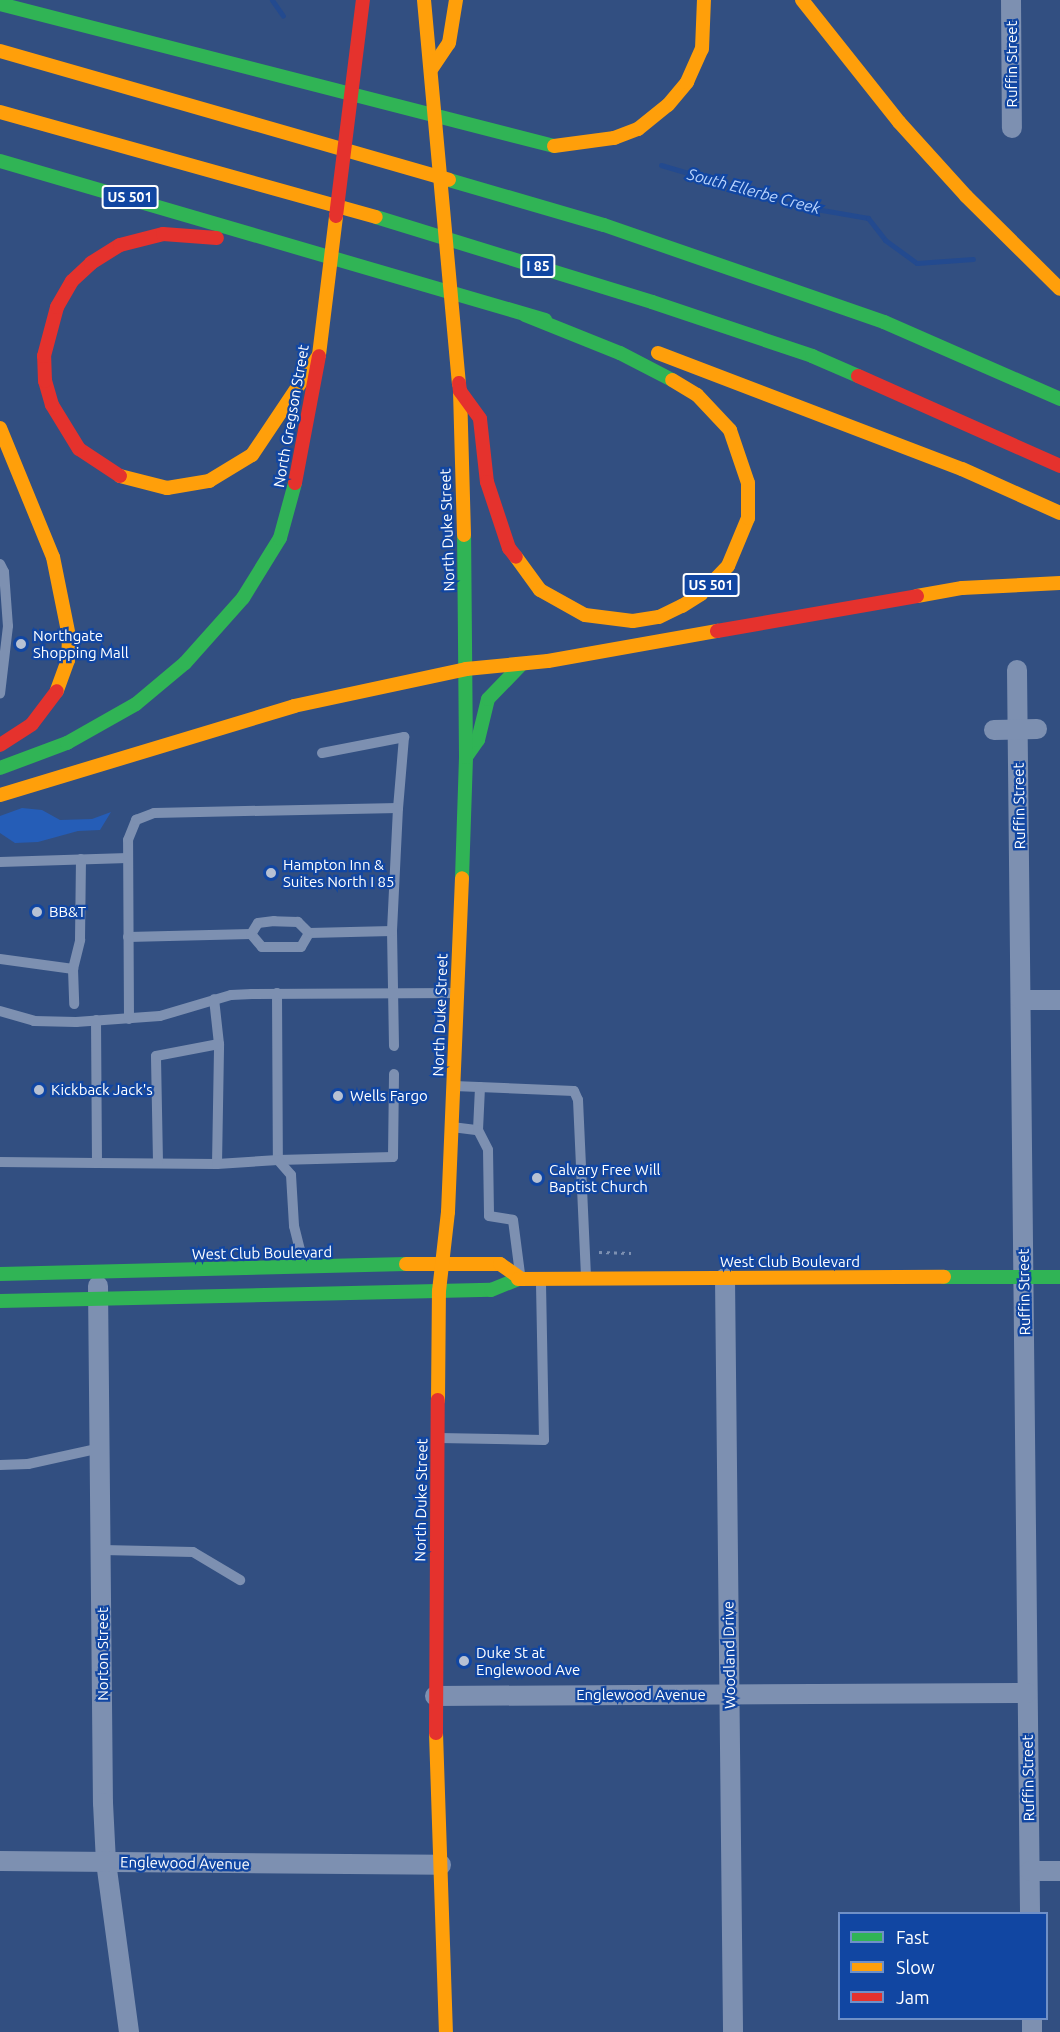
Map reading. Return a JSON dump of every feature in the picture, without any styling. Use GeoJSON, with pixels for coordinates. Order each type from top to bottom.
{"type":"FeatureCollection","features":[{"type":"Feature","properties":{"kind":"main road","name":"North Gregson Street"},"geometry":{"type":"LineString","coordinates":[[0,768],[67,743],[136,704],[185,663],[243,598],[280,538],[291,506],[324,326],[363,0]]}},
{"type":"Feature","properties":{"kind":"main road","name":"North Duke Street"},"geometry":{"type":"LineString","coordinates":[[424,0],[460,391],[458,423],[466,669],[466,757],[454,1086],[439,1291],[435,1696],[446,2032]]}},
{"type":"Feature","properties":{"kind":"main road"},"geometry":{"type":"LineString","coordinates":[[432,68],[449,43],[456,0]]}},
{"type":"Feature","properties":{"kind":"main road"},"geometry":{"type":"LineString","coordinates":[[0,4],[552,146],[582,145],[614,138],[638,129],[668,105],[687,82],[702,49],[704,0]]}},
{"type":"Feature","properties":{"kind":"main road"},"geometry":{"type":"LineString","coordinates":[[802,0],[899,122],[966,196],[1060,290]]}},
{"type":"Feature","properties":{"kind":"main road"},"geometry":{"type":"LineString","coordinates":[[0,51],[604,225],[884,322],[1060,399]]}},
{"type":"Feature","properties":{"kind":"main road","name":"I 85"},"geometry":{"type":"LineString","coordinates":[[0,112],[349,208],[663,306],[812,356],[1060,466]]}},
{"type":"Feature","properties":{"kind":"main road","name":"US 501"},"geometry":{"type":"LineString","coordinates":[[0,161],[230,226],[258,238],[525,315],[620,354],[677,382],[697,395],[725,423],[745,466],[749,501],[743,537],[718,579],[682,606],[658,617],[606,620],[556,602],[525,574],[509,548],[490,491],[480,419],[460,391]]}},
{"type":"Feature","properties":{"kind":"main road"},"geometry":{"type":"LineString","coordinates":[[258,238],[226,239],[190,234],[138,239],[106,252],[72,281],[49,328],[44,356],[45,381],[63,429],[92,460],[124,478],[167,488],[209,481],[252,455],[319,355]]}},
{"type":"Feature","properties":{"kind":"main road"},"geometry":{"type":"LineString","coordinates":[[525,315],[591,330],[745,385],[962,469],[1060,513]]}},
{"type":"Feature","properties":{"kind":"main road"},"geometry":{"type":"LineString","coordinates":[[0,428],[53,556],[69,636],[68,660],[55,698],[32,724],[0,745]]}},
{"type":"Feature","properties":{"kind":"main road"},"geometry":{"type":"LineString","coordinates":[[0,795],[294,706],[466,669],[521,665],[962,588],[1060,583]]}},
{"type":"Feature","properties":{"kind":"main road"},"geometry":{"type":"LineString","coordinates":[[466,757],[478,740],[488,699],[521,665]]}},
{"type":"Feature","properties":{"kind":"main road","name":"West Club Boulevard"},"geometry":{"type":"LineString","coordinates":[[0,1274],[314,1269],[442,1263],[500,1264],[520,1278]]}},
{"type":"Feature","properties":{"kind":"main road","name":"West Club Boulevard"},"geometry":{"type":"LineString","coordinates":[[0,1301],[491,1290],[520,1278],[1060,1277]]}},
{"type":"Feature","properties":{"kind":"street","name":"Ruffin Street"},"geometry":{"type":"LineString","coordinates":[[1011,0],[1012,128]]}},
{"type":"Feature","properties":{"kind":"street","name":"Ruffin Street"},"geometry":{"type":"LineString","coordinates":[[1017,670],[1028,729],[1021,1000],[1030,1912]]}},
{"type":"Feature","properties":{"kind":"street"},"geometry":{"type":"LineString","coordinates":[[994,730],[1028,729]]}},
{"type":"Feature","properties":{"kind":"street"},"geometry":{"type":"LineString","coordinates":[[1021,1000],[1060,1000]]}},
{"type":"Feature","properties":{"kind":"street","name":"Norton Street"},"geometry":{"type":"LineString","coordinates":[[98,1274],[106,1862],[129,2032]]}},
{"type":"Feature","properties":{"kind":"street","name":"Woodland Drive"},"geometry":{"type":"LineString","coordinates":[[726,1278],[733,2032]]}},
{"type":"Feature","properties":{"kind":"street","name":"Englewood Avenue"},"geometry":{"type":"LineString","coordinates":[[435,1696],[1027,1693]]}},
{"type":"Feature","properties":{"kind":"street","name":"Englewood Avenue"},"geometry":{"type":"LineString","coordinates":[[0,1861],[441,1865]]}},
{"type":"Feature","properties":{"kind":"street"},"geometry":{"type":"LineString","coordinates":[[1030,1871],[1060,1871]]}},
{"type":"Feature","properties":{"kind":"lane"},"geometry":{"type":"LineString","coordinates":[[0,564],[4,572],[8,626],[0,694]]}},
{"type":"Feature","properties":{"kind":"lane"},"geometry":{"type":"LineString","coordinates":[[322,753],[404,737],[398,808],[390,974],[395,993],[394,1046]]}},
{"type":"Feature","properties":{"kind":"lane"},"geometry":{"type":"LineString","coordinates":[[129,1019],[128,840],[136,820],[154,813],[398,808]]}},
{"type":"Feature","properties":{"kind":"lane"},"geometry":{"type":"LineString","coordinates":[[0,862],[128,858]]}},
{"type":"Feature","properties":{"kind":"lane"},"geometry":{"type":"LineString","coordinates":[[74,1004],[73,969],[80,940],[81,859]]}},
{"type":"Feature","properties":{"kind":"lane"},"geometry":{"type":"LineString","coordinates":[[251,934],[258,923],[274,921],[298,922],[309,933],[392,931]]}},
{"type":"Feature","properties":{"kind":"lane"},"geometry":{"type":"LineString","coordinates":[[251,934],[262,947],[301,947],[309,933]]}},
{"type":"Feature","properties":{"kind":"lane"},"geometry":{"type":"LineString","coordinates":[[128,937],[251,934]]}},
{"type":"Feature","properties":{"kind":"lane"},"geometry":{"type":"LineString","coordinates":[[0,959],[73,969]]}},
{"type":"Feature","properties":{"kind":"lane"},"geometry":{"type":"LineString","coordinates":[[0,1011],[46,1023],[129,1019],[171,1014],[214,999],[277,993],[457,993]]}},
{"type":"Feature","properties":{"kind":"lane"},"geometry":{"type":"LineString","coordinates":[[277,993],[278,1160],[291,1175],[294,1226],[300,1250],[314,1269]]}},
{"type":"Feature","properties":{"kind":"lane"},"geometry":{"type":"LineString","coordinates":[[214,999],[219,1044],[217,1164]]}},
{"type":"Feature","properties":{"kind":"lane"},"geometry":{"type":"LineString","coordinates":[[96,1020],[97,1163]]}},
{"type":"Feature","properties":{"kind":"lane"},"geometry":{"type":"LineString","coordinates":[[158,1162],[156,1056],[219,1044]]}},
{"type":"Feature","properties":{"kind":"lane"},"geometry":{"type":"LineString","coordinates":[[0,1162],[217,1164],[393,1157],[394,1074]]}},
{"type":"Feature","properties":{"kind":"lane"},"geometry":{"type":"LineString","coordinates":[[454,1086],[574,1091],[578,1100],[586,1278]]}},
{"type":"Feature","properties":{"kind":"lane"},"geometry":{"type":"LineString","coordinates":[[480,1087],[478,1130],[488,1150],[489,1216],[513,1220],[520,1278]]}},
{"type":"Feature","properties":{"kind":"lane"},"geometry":{"type":"LineString","coordinates":[[452,1127],[478,1130]]}},
{"type":"Feature","properties":{"kind":"lane"},"geometry":{"type":"LineString","coordinates":[[438,1438],[544,1440],[541,1278]]}},
{"type":"Feature","properties":{"kind":"lane"},"geometry":{"type":"LineString","coordinates":[[0,1465],[28,1464],[101,1448]]}},
{"type":"Feature","properties":{"kind":"lane"},"geometry":{"type":"LineString","coordinates":[[103,1550],[193,1552],[240,1580]]}},
{"type":"Feature","properties":{"kind":"shaded area"},"geometry":{"type":"Polygon","coordinates":[[[22,808],[42,810],[60,820],[92,819],[111,812],[100,830],[78,831],[38,842],[15,843],[0,833],[0,816],[22,808]]]}},
{"type":"Feature","properties":{"kind":"waterway","name":"South Ellerbe Creek"},"geometry":{"type":"LineString","coordinates":[[272,0],[283,16]]}},
{"type":"Feature","properties":{"kind":"waterway","name":"South Ellerbe Creek"},"geometry":{"type":"LineString","coordinates":[[661,165],[799,206],[868,218],[885,240],[917,263],[973,259]]}},
{"type":"Feature","properties":{"kind":"traffic: fast"},"geometry":{"type":"LineString","coordinates":[[0,4],[554,146]]}},
{"type":"Feature","properties":{"kind":"traffic: fast"},"geometry":{"type":"LineString","coordinates":[[0,161],[545,320]]}},
{"type":"Feature","properties":{"kind":"traffic: fast"},"geometry":{"type":"LineString","coordinates":[[449,180],[604,225],[884,322],[1060,399]]}},
{"type":"Feature","properties":{"kind":"traffic: fast"},"geometry":{"type":"LineString","coordinates":[[376,217],[652,302],[812,356],[858,376]]}},
{"type":"Feature","properties":{"kind":"traffic: fast"},"geometry":{"type":"LineString","coordinates":[[525,315],[620,353],[672,380]]}},
{"type":"Feature","properties":{"kind":"traffic: fast"},"geometry":{"type":"LineString","coordinates":[[0,768],[67,743],[136,704],[185,663],[243,598],[280,538],[295,483]]}},
{"type":"Feature","properties":{"kind":"traffic: fast"},"geometry":{"type":"LineString","coordinates":[[462,878],[466,757],[464,535]]}},
{"type":"Feature","properties":{"kind":"traffic: fast"},"geometry":{"type":"LineString","coordinates":[[466,757],[478,740],[488,699],[521,665]]}},
{"type":"Feature","properties":{"kind":"traffic: fast"},"geometry":{"type":"LineString","coordinates":[[0,1274],[406,1264]]}},
{"type":"Feature","properties":{"kind":"traffic: fast"},"geometry":{"type":"LineString","coordinates":[[944,1277],[1060,1277]]}},
{"type":"Feature","properties":{"kind":"traffic: fast"},"geometry":{"type":"LineString","coordinates":[[0,1301],[491,1290],[518,1279]]}},
{"type":"Feature","properties":{"kind":"traffic: slow"},"geometry":{"type":"LineString","coordinates":[[424,0],[459,383]]}},
{"type":"Feature","properties":{"kind":"traffic: slow"},"geometry":{"type":"LineString","coordinates":[[432,68],[449,43],[456,0]]}},
{"type":"Feature","properties":{"kind":"traffic: slow"},"geometry":{"type":"LineString","coordinates":[[554,146],[614,138],[638,129],[668,105],[687,82],[702,49],[704,0]]}},
{"type":"Feature","properties":{"kind":"traffic: slow"},"geometry":{"type":"LineString","coordinates":[[802,0],[899,122],[966,196],[1060,289]]}},
{"type":"Feature","properties":{"kind":"traffic: slow"},"geometry":{"type":"LineString","coordinates":[[0,51],[449,180]]}},
{"type":"Feature","properties":{"kind":"traffic: slow"},"geometry":{"type":"LineString","coordinates":[[0,112],[376,217]]}},
{"type":"Feature","properties":{"kind":"traffic: slow"},"geometry":{"type":"LineString","coordinates":[[120,476],[167,488],[209,481],[252,455],[319,355],[336,216]]}},
{"type":"Feature","properties":{"kind":"traffic: slow"},"geometry":{"type":"LineString","coordinates":[[658,353],[962,469],[1060,513]]}},
{"type":"Feature","properties":{"kind":"traffic: slow"},"geometry":{"type":"LineString","coordinates":[[516,557],[540,590],[585,615],[633,621],[659,617],[682,606],[701,594],[728,566],[748,518],[748,483],[730,430],[697,395],[672,380]]}},
{"type":"Feature","properties":{"kind":"traffic: slow"},"geometry":{"type":"LineString","coordinates":[[460,391],[464,535]]}},
{"type":"Feature","properties":{"kind":"traffic: slow"},"geometry":{"type":"LineString","coordinates":[[0,428],[53,557],[69,636],[68,660],[57,691]]}},
{"type":"Feature","properties":{"kind":"traffic: slow"},"geometry":{"type":"LineString","coordinates":[[917,596],[962,588],[1060,583]]}},
{"type":"Feature","properties":{"kind":"traffic: slow"},"geometry":{"type":"LineString","coordinates":[[466,669],[548,661],[717,631]]}},
{"type":"Feature","properties":{"kind":"traffic: slow"},"geometry":{"type":"LineString","coordinates":[[0,795],[294,706],[466,669]]}},
{"type":"Feature","properties":{"kind":"traffic: slow"},"geometry":{"type":"LineString","coordinates":[[438,1400],[439,1291],[448,1212],[462,878]]}},
{"type":"Feature","properties":{"kind":"traffic: slow"},"geometry":{"type":"LineString","coordinates":[[406,1264],[500,1264],[520,1278]]}},
{"type":"Feature","properties":{"kind":"traffic: slow"},"geometry":{"type":"LineString","coordinates":[[518,1279],[944,1277]]}},
{"type":"Feature","properties":{"kind":"traffic: slow"},"geometry":{"type":"LineString","coordinates":[[436,1733],[446,2032]]}},
{"type":"Feature","properties":{"kind":"traffic: jam"},"geometry":{"type":"LineString","coordinates":[[336,216],[363,0]]}},
{"type":"Feature","properties":{"kind":"traffic: jam"},"geometry":{"type":"LineString","coordinates":[[120,476],[79,449],[52,405],[45,381],[44,356],[57,307],[72,281],[91,263],[120,245],[163,234],[217,238]]}},
{"type":"Feature","properties":{"kind":"traffic: jam"},"geometry":{"type":"LineString","coordinates":[[295,483],[319,356]]}},
{"type":"Feature","properties":{"kind":"traffic: jam"},"geometry":{"type":"LineString","coordinates":[[858,376],[1060,466]]}},
{"type":"Feature","properties":{"kind":"traffic: jam"},"geometry":{"type":"LineString","coordinates":[[459,383],[460,391],[480,419],[487,482],[509,548],[516,557]]}},
{"type":"Feature","properties":{"kind":"traffic: jam"},"geometry":{"type":"LineString","coordinates":[[717,631],[917,596]]}},
{"type":"Feature","properties":{"kind":"traffic: jam"},"geometry":{"type":"LineString","coordinates":[[0,745],[32,724],[57,691]]}},
{"type":"Feature","properties":{"kind":"traffic: jam"},"geometry":{"type":"LineString","coordinates":[[436,1733],[438,1400]]}},
{"type":"Feature","properties":{"kind":"place","name":"Northgate Shopping Mall"},"geometry":{"type":"Point","coordinates":[21,644]}},
{"type":"Feature","properties":{"kind":"place","name":"Hampton Inn & Suites North I 85"},"geometry":{"type":"Point","coordinates":[271,873]}},
{"type":"Feature","properties":{"kind":"place","name":"BB&T"},"geometry":{"type":"Point","coordinates":[37,912]}},
{"type":"Feature","properties":{"kind":"place","name":"Kickback Jack's"},"geometry":{"type":"Point","coordinates":[39,1090]}},
{"type":"Feature","properties":{"kind":"place","name":"Wells Fargo"},"geometry":{"type":"Point","coordinates":[338,1096]}},
{"type":"Feature","properties":{"kind":"place","name":"Calvary Free Will Baptist Church"},"geometry":{"type":"Point","coordinates":[537,1178]}},
{"type":"Feature","properties":{"kind":"place","name":"Duke St at Englewood Ave"},"geometry":{"type":"Point","coordinates":[464,1661]}}]}
